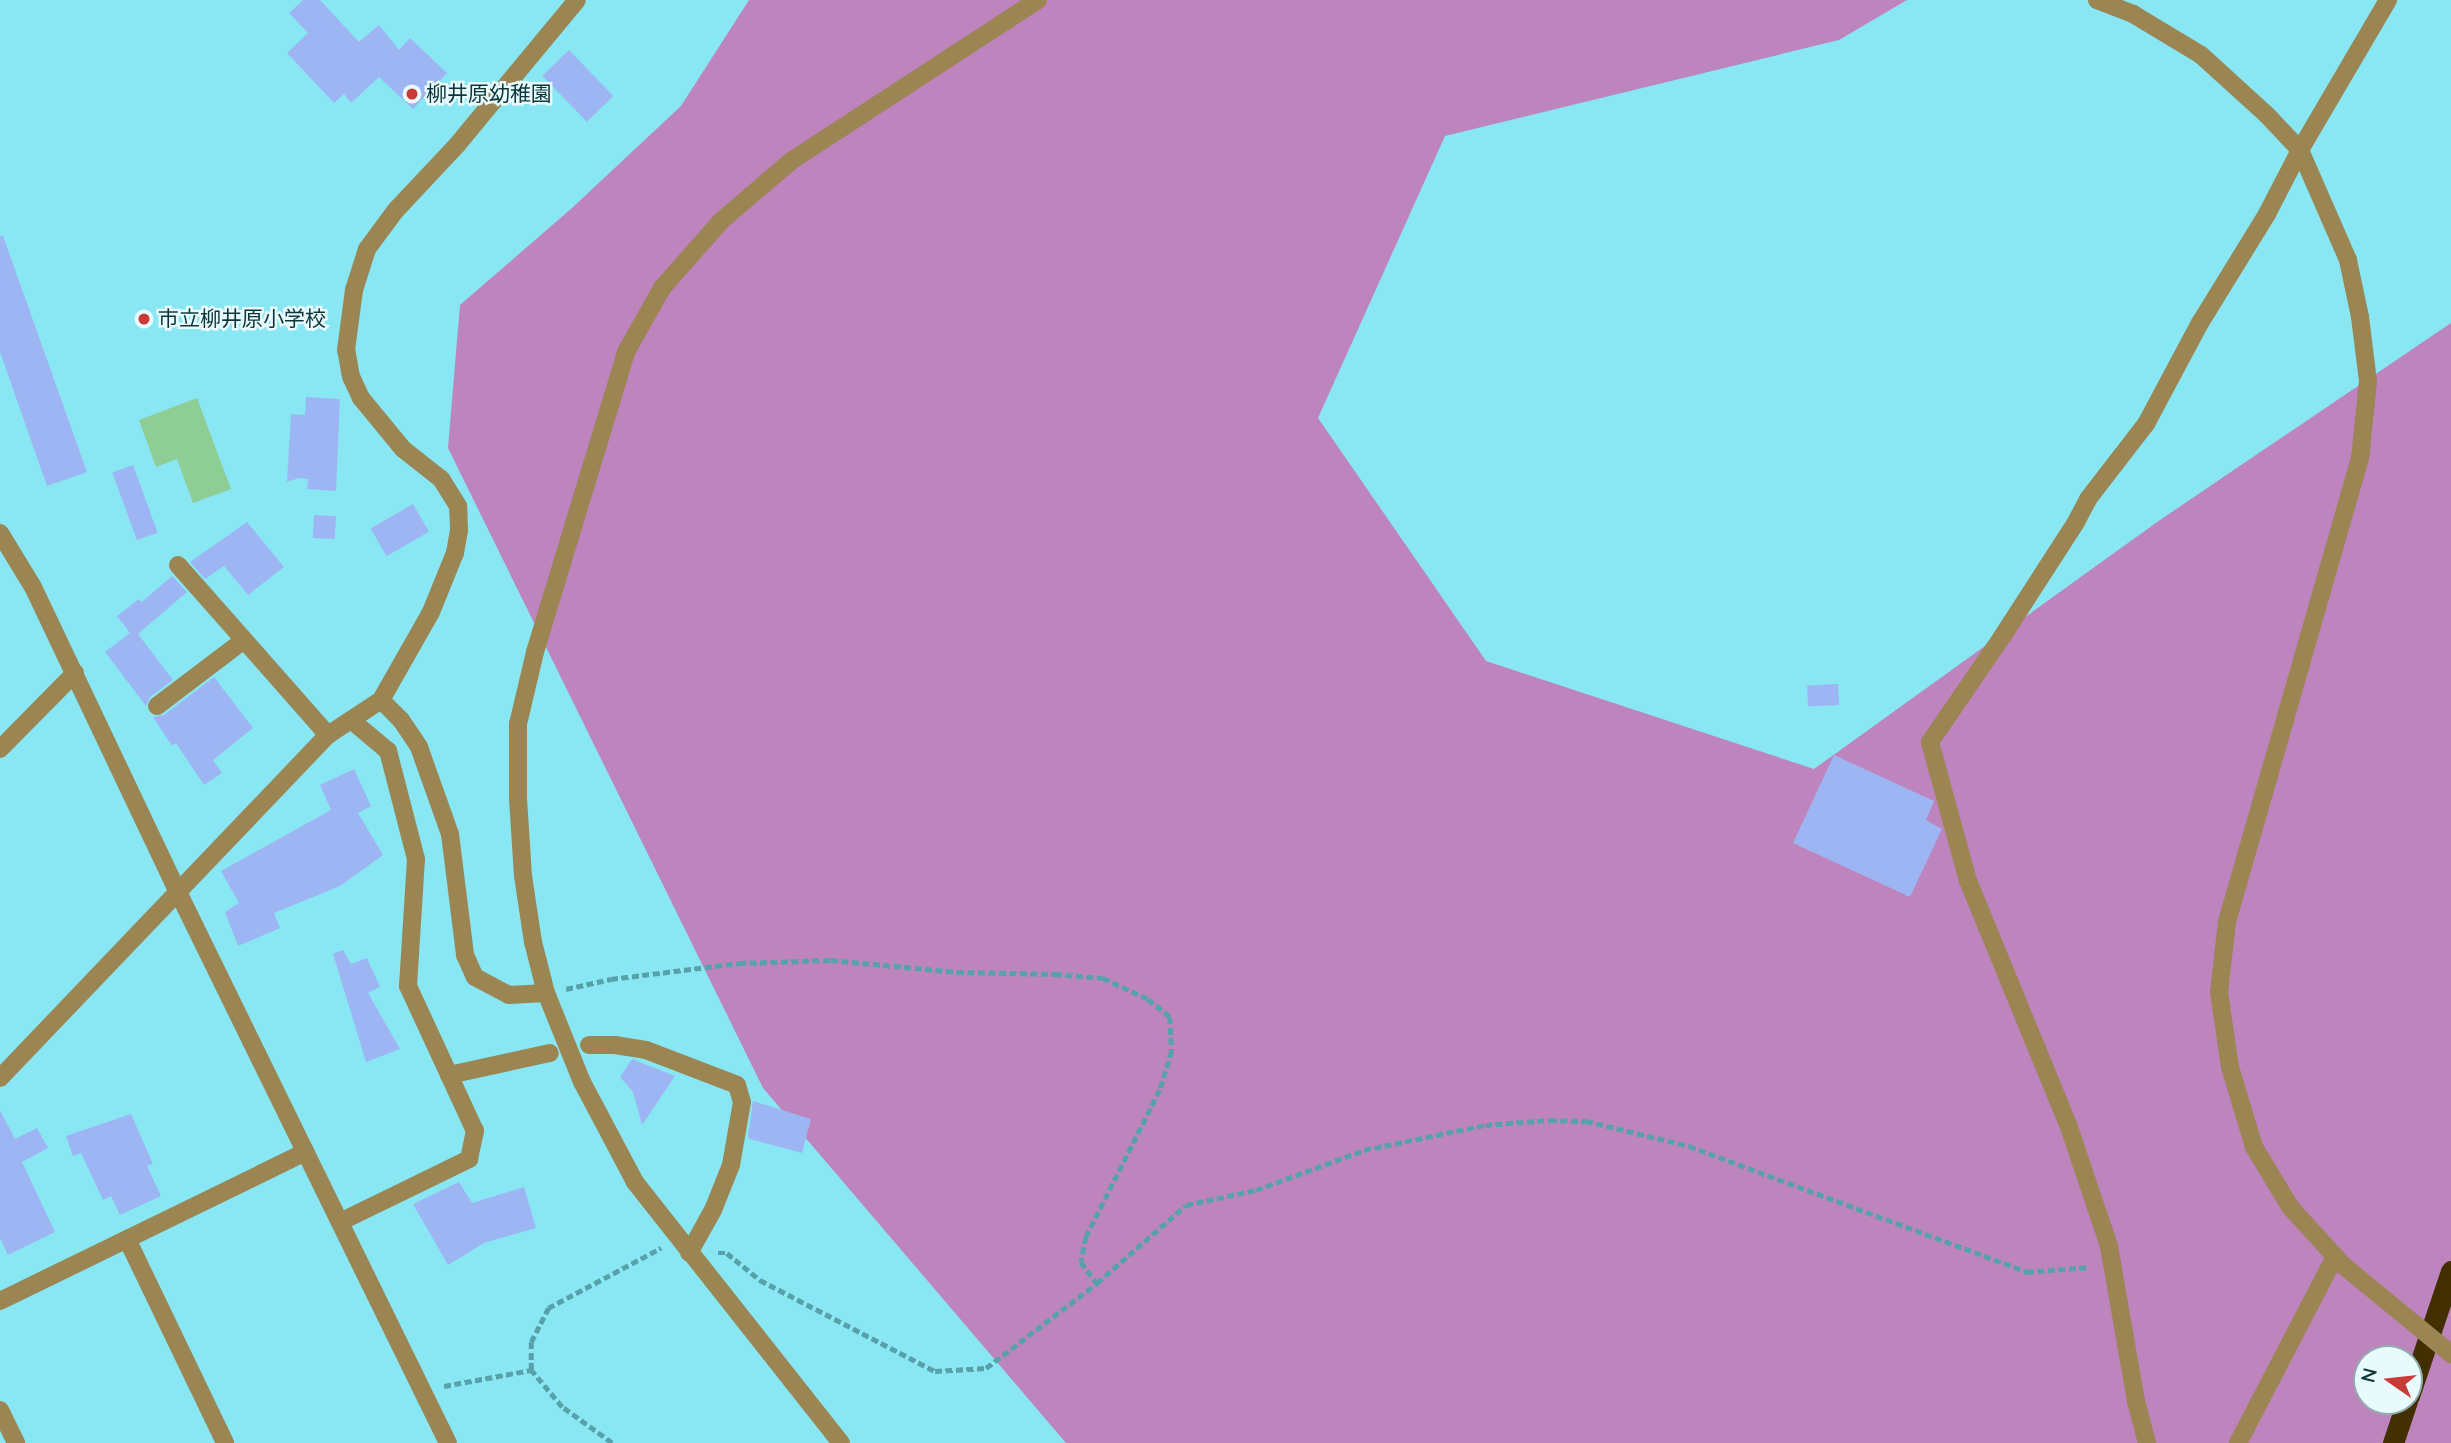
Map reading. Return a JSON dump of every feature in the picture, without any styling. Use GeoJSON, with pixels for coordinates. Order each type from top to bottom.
{"type":"FeatureCollection","features":[{"type":"Feature","properties":{"kind":"highway"},"geometry":{"type":"LineString","coordinates":[[2423,1354],[2451,1271]]}},
{"type":"Feature","properties":{"kind":"highway"},"geometry":{"type":"LineString","coordinates":[[2393,1443],[2403,1415]]}},
{"type":"Feature","properties":{"kind":"street"},"geometry":{"type":"LineString","coordinates":[[0,1078],[179,894],[328,735],[381,700],[431,612],[455,553],[459,530],[458,506],[441,478],[403,449],[360,398],[351,377],[346,350],[354,290],[367,249],[396,210],[457,145],[578,0]]}},
{"type":"Feature","properties":{"kind":"street"},"geometry":{"type":"LineString","coordinates":[[841,1443],[689,1254],[635,1182],[582,1082],[546,993],[533,942],[523,876],[518,798],[518,724],[550,601],[626,352],[662,288],[722,221],[791,161],[1038,0]]}},
{"type":"Feature","properties":{"kind":"street"},"geometry":{"type":"LineString","coordinates":[[2097,0],[2133,14],[2201,55],[2300,150],[2348,260],[2360,317],[2368,381],[2360,458],[2227,922],[2219,992],[2230,1067],[2254,1147],[2291,1208],[2340,1261],[2451,1354]]}},
{"type":"Feature","properties":{"kind":"street"},"geometry":{"type":"LineString","coordinates":[[2147,1443],[2109,1246],[2069,1127],[1968,881],[1930,741],[2002,637],[2088,499],[2146,424],[2200,323],[2267,215],[2300,150],[2388,0]]}},
{"type":"Feature","properties":{"kind":"street"},"geometry":{"type":"LineString","coordinates":[[0,533],[33,587],[179,894],[448,1443]]}},
{"type":"Feature","properties":{"kind":"street"},"geometry":{"type":"LineString","coordinates":[[178,565],[328,735]]}},
{"type":"Feature","properties":{"kind":"street"},"geometry":{"type":"LineString","coordinates":[[157,706],[244,639]]}},
{"type":"Feature","properties":{"kind":"street"},"geometry":{"type":"LineString","coordinates":[[0,749],[75,673]]}},
{"type":"Feature","properties":{"kind":"street"},"geometry":{"type":"LineString","coordinates":[[381,700],[401,720],[419,747],[450,834],[464,955],[475,977],[509,995],[546,993]]}},
{"type":"Feature","properties":{"kind":"street"},"geometry":{"type":"LineString","coordinates":[[340,1222],[469,1159],[475,1131],[408,986],[416,859],[388,751],[351,720]]}},
{"type":"Feature","properties":{"kind":"street"},"geometry":{"type":"LineString","coordinates":[[589,1045],[615,1045],[646,1050],[737,1085],[741,1102],[731,1164],[713,1210],[689,1254]]}},
{"type":"Feature","properties":{"kind":"street"},"geometry":{"type":"LineString","coordinates":[[449,1075],[550,1053]]}},
{"type":"Feature","properties":{"kind":"street"},"geometry":{"type":"LineString","coordinates":[[0,1301],[306,1152]]}},
{"type":"Feature","properties":{"kind":"street"},"geometry":{"type":"LineString","coordinates":[[127,1239],[225,1443]]}},
{"type":"Feature","properties":{"kind":"street"},"geometry":{"type":"LineString","coordinates":[[2238,1443],[2340,1261]]}},
{"type":"Feature","properties":{"kind":"street"},"geometry":{"type":"LineString","coordinates":[[0,1410],[16,1443]]}},
{"type":"Feature","properties":{"kind":"path"},"geometry":{"type":"LineString","coordinates":[[546,993],[611,979],[726,965],[831,960],[957,972],[1103,978],[1148,999],[1170,1017],[1172,1051],[1160,1090],[1086,1237],[1081,1262],[1097,1283]]}},
{"type":"Feature","properties":{"kind":"path"},"geometry":{"type":"LineString","coordinates":[[689,1254],[727,1253],[760,1280],[935,1371],[986,1368],[1097,1283],[1186,1205],[1256,1190],[1364,1150],[1485,1125],[1550,1120],[1586,1121],[1689,1146],[2027,1272],[2112,1266]]}},
{"type":"Feature","properties":{"kind":"path"},"geometry":{"type":"LineString","coordinates":[[612,1443],[562,1407],[531,1370],[531,1342],[548,1308],[678,1239]]}},
{"type":"Feature","properties":{"kind":"path"},"geometry":{"type":"LineString","coordinates":[[422,1391],[531,1370]]}},
{"type":"Feature","properties":{"kind":"shaded area"},"geometry":{"type":"Polygon","coordinates":[[[749,0],[1907,0],[1839,40],[1445,136],[1318,418],[1486,661],[1814,769],[2160,520],[2451,323],[2451,1443],[1066,1443],[763,1088],[448,448],[460,305],[572,208],[681,106],[749,0]]]}},
{"type":"Feature","properties":{"kind":"shaded area"},"geometry":{"type":"Polygon","coordinates":[[[197,398],[231,489],[193,503],[177,459],[156,467],[139,420],[197,398]]]}},
{"type":"Feature","properties":{"kind":"building"},"geometry":{"type":"Polygon","coordinates":[[[303,0],[320,0],[359,42],[379,25],[399,50],[410,38],[447,73],[413,109],[379,77],[351,103],[344,94],[334,103],[287,53],[308,33],[289,13],[303,0]]]}},
{"type":"Feature","properties":{"kind":"building"},"geometry":{"type":"Polygon","coordinates":[[[569,50],[613,96],[587,122],[542,76],[569,50]]]}},
{"type":"Feature","properties":{"kind":"building"},"geometry":{"type":"Polygon","coordinates":[[[0,236],[3,236],[87,472],[47,486],[0,352],[0,236]]]}},
{"type":"Feature","properties":{"kind":"building"},"geometry":{"type":"Polygon","coordinates":[[[306,397],[340,399],[336,491],[307,489],[308,479],[299,478],[287,482],[291,414],[305,415],[306,397]]]}},
{"type":"Feature","properties":{"kind":"building"},"geometry":{"type":"Polygon","coordinates":[[[133,465],[158,533],[137,540],[112,473],[133,465]]]}},
{"type":"Feature","properties":{"kind":"building"},"geometry":{"type":"Polygon","coordinates":[[[413,504],[429,532],[387,556],[371,528],[413,504]]]}},
{"type":"Feature","properties":{"kind":"building"},"geometry":{"type":"Polygon","coordinates":[[[314,515],[336,516],[335,539],[313,538],[314,515]]]}},
{"type":"Feature","properties":{"kind":"building"},"geometry":{"type":"Polygon","coordinates":[[[247,522],[284,567],[248,595],[224,566],[205,579],[190,562],[247,522]]]}},
{"type":"Feature","properties":{"kind":"building"},"geometry":{"type":"Polygon","coordinates":[[[172,576],[187,592],[138,634],[173,680],[150,697],[146,706],[105,652],[130,633],[117,616],[139,599],[142,602],[172,576]]]}},
{"type":"Feature","properties":{"kind":"building"},"geometry":{"type":"Polygon","coordinates":[[[214,677],[253,728],[213,760],[222,773],[204,785],[176,743],[172,746],[153,717],[164,715],[214,677]]]}},
{"type":"Feature","properties":{"kind":"building"},"geometry":{"type":"Polygon","coordinates":[[[1838,684],[1839,705],[1808,707],[1807,686],[1838,684]]]}},
{"type":"Feature","properties":{"kind":"building"},"geometry":{"type":"Polygon","coordinates":[[[1834,755],[1934,801],[1926,820],[1942,829],[1910,897],[1793,843],[1834,755]]]}},
{"type":"Feature","properties":{"kind":"building"},"geometry":{"type":"Polygon","coordinates":[[[354,769],[371,806],[358,813],[383,855],[340,886],[274,913],[280,928],[238,946],[225,912],[239,903],[221,871],[331,810],[320,785],[354,769]]]}},
{"type":"Feature","properties":{"kind":"building"},"geometry":{"type":"Polygon","coordinates":[[[343,950],[351,964],[367,958],[380,987],[368,993],[400,1049],[366,1062],[333,954],[343,950]]]}},
{"type":"Feature","properties":{"kind":"building"},"geometry":{"type":"Polygon","coordinates":[[[632,1059],[675,1076],[642,1125],[633,1092],[620,1077],[632,1059]]]}},
{"type":"Feature","properties":{"kind":"building"},"geometry":{"type":"Polygon","coordinates":[[[753,1101],[811,1119],[802,1153],[750,1139],[748,1136],[753,1101]]]}},
{"type":"Feature","properties":{"kind":"building"},"geometry":{"type":"Polygon","coordinates":[[[0,1110],[15,1139],[37,1128],[48,1148],[22,1162],[55,1232],[8,1255],[0,1238],[0,1110]]]}},
{"type":"Feature","properties":{"kind":"building"},"geometry":{"type":"Polygon","coordinates":[[[131,1114],[153,1164],[147,1166],[161,1196],[120,1215],[111,1196],[103,1200],[81,1153],[73,1156],[66,1136],[131,1114]]]}},
{"type":"Feature","properties":{"kind":"building"},"geometry":{"type":"Polygon","coordinates":[[[459,1182],[472,1203],[524,1187],[536,1228],[484,1243],[448,1265],[413,1204],[459,1182]]]}},
{"type":"Feature","properties":{"kind":"place","name":"柳井原幼稚園"},"geometry":{"type":"Point","coordinates":[412,94]}},
{"type":"Feature","properties":{"kind":"place","name":"市立柳井原小学校"},"geometry":{"type":"Point","coordinates":[144,319]}}]}
